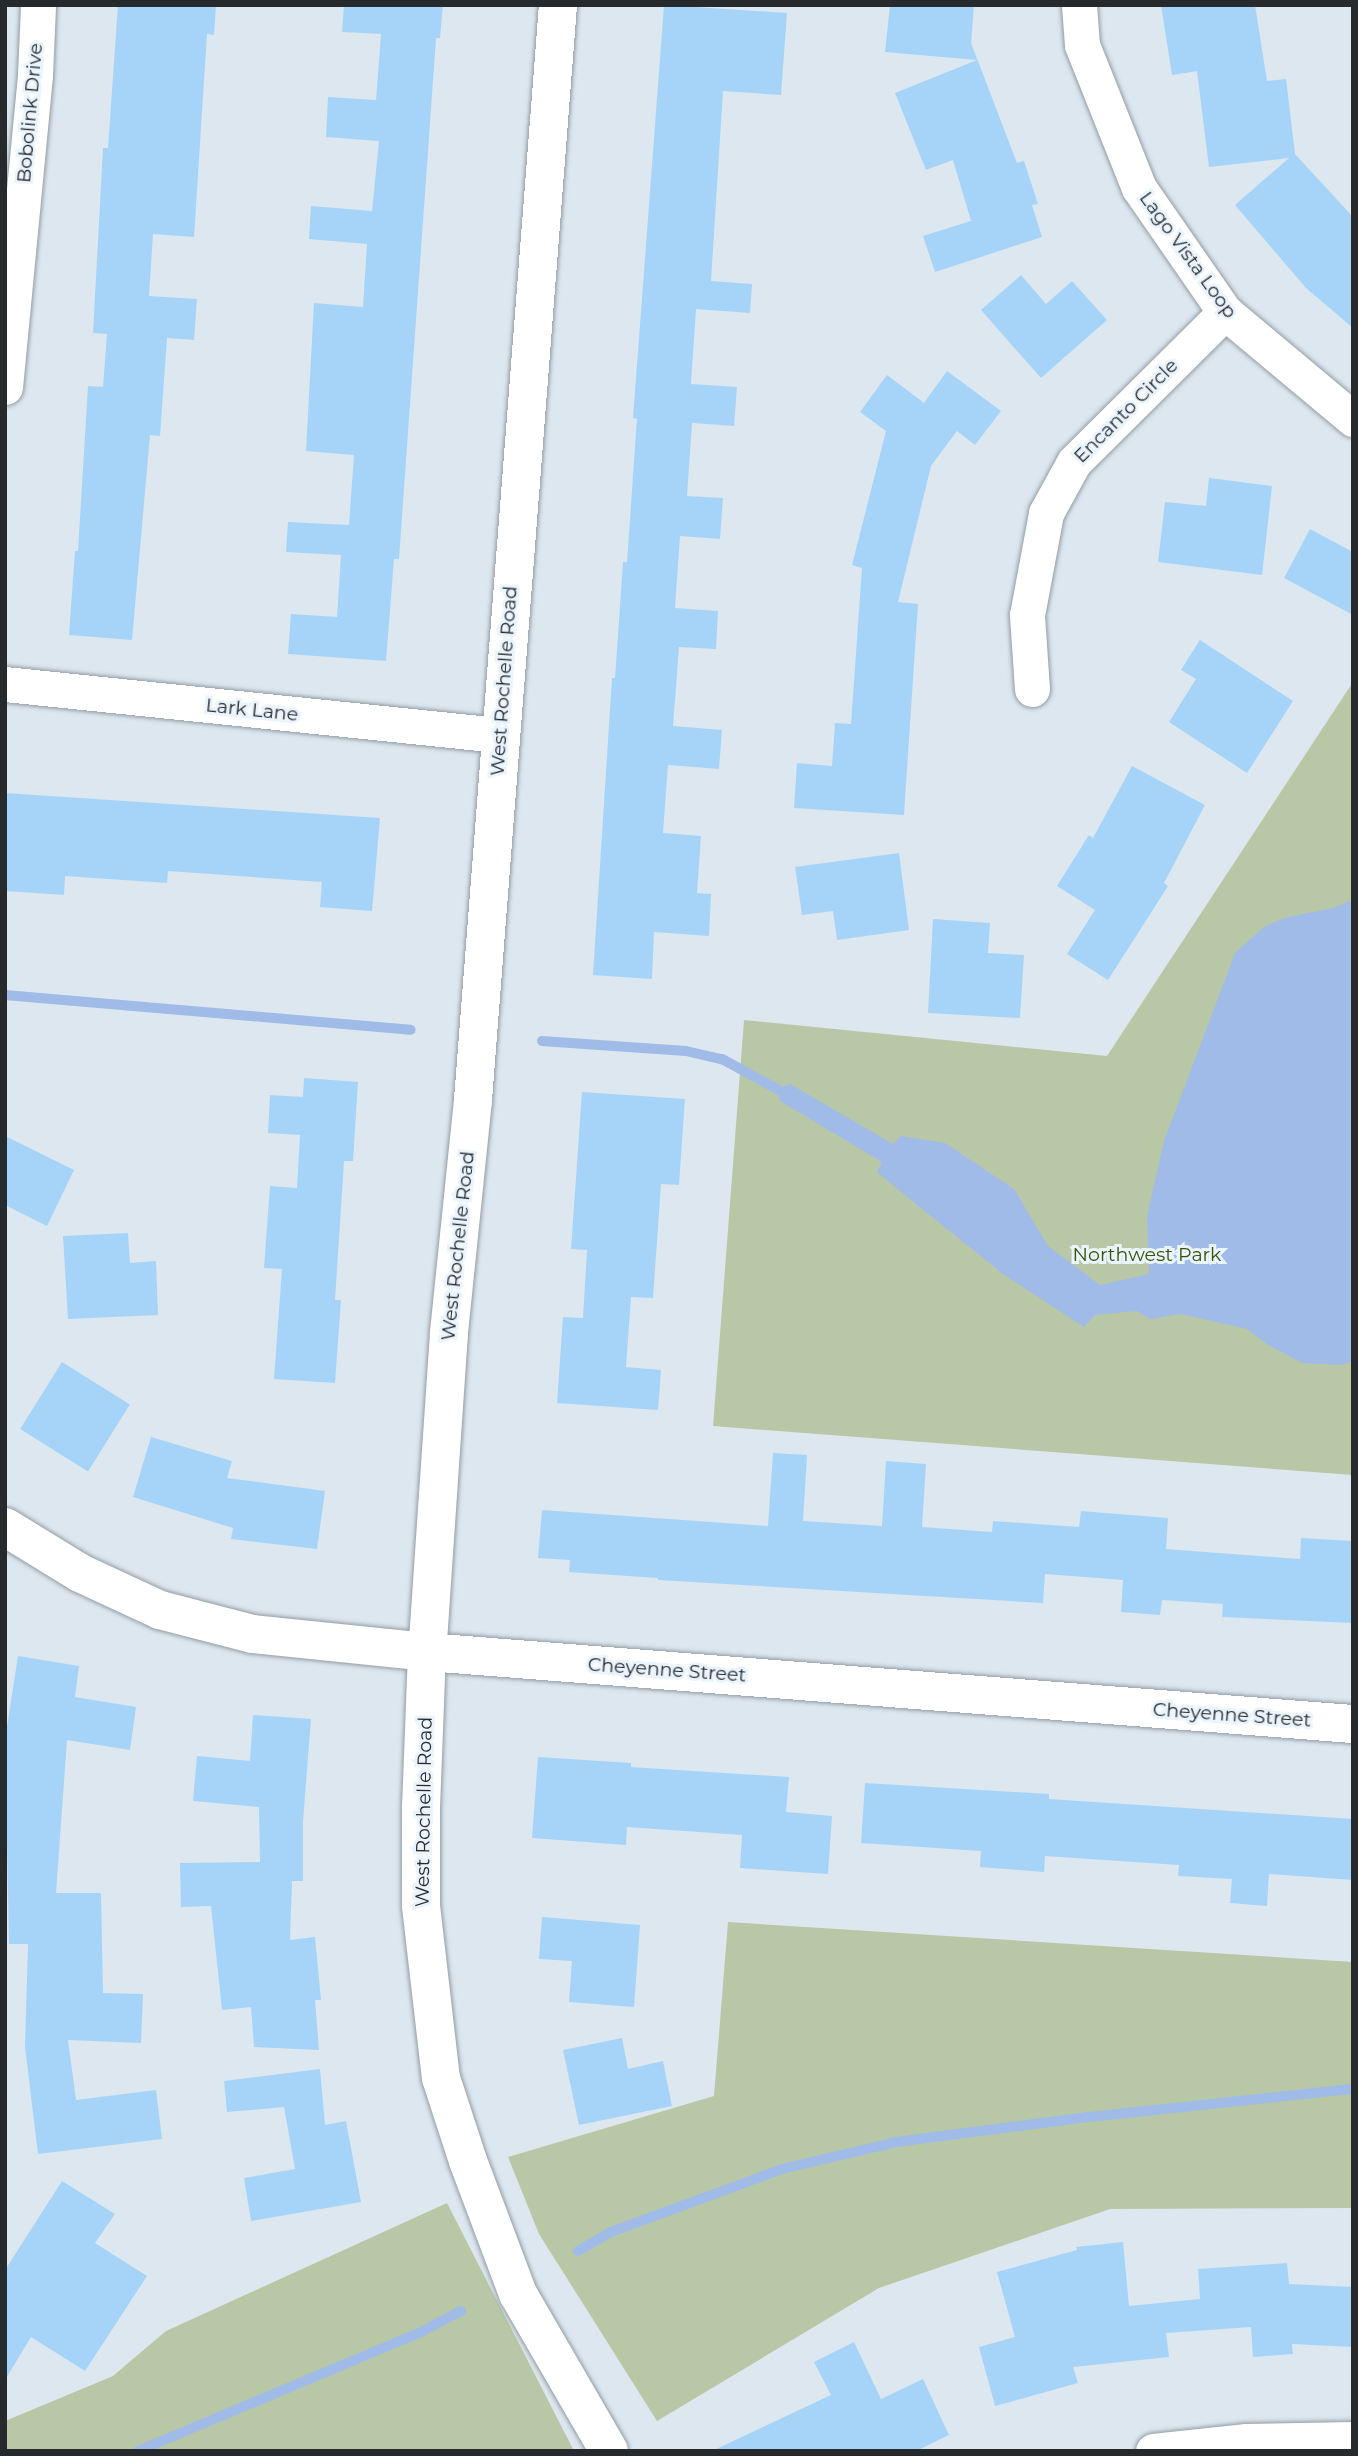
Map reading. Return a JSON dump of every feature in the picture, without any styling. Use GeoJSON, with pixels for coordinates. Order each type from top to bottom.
{"type":"FeatureCollection","features":[{"type":"Feature","properties":{"kind":"street","name":"Bobolink Drive"},"geometry":{"type":"LineString","coordinates":[[5,387],[20,75],[38,5]]}},
{"type":"Feature","properties":{"kind":"street","name":"West Rochelle Road"},"geometry":{"type":"LineString","coordinates":[[558,5],[473,1100],[449,1333],[427,1652],[421,1806],[421,1906],[441,2078],[468,2161],[518,2294],[608,2451]]}},
{"type":"Feature","properties":{"kind":"street","name":"Lago Vista Loop"},"geometry":{"type":"LineString","coordinates":[[1079,5],[1082,45],[1139,188],[1225,312],[1353,419]]}},
{"type":"Feature","properties":{"kind":"street","name":"Encanto Circle"},"geometry":{"type":"LineString","coordinates":[[1032,689],[1027,615],[1046,513],[1074,461],[1225,312]]}},
{"type":"Feature","properties":{"kind":"street","name":"Lark Lane"},"geometry":{"type":"LineString","coordinates":[[5,684],[500,735]]}},
{"type":"Feature","properties":{"kind":"street","name":"Cheyenne Street"},"geometry":{"type":"LineString","coordinates":[[5,1527],[80,1573],[160,1610],[253,1634],[427,1652],[1353,1724]]}},
{"type":"Feature","properties":{"kind":"street"},"geometry":{"type":"LineString","coordinates":[[1153,2451],[1246,2441],[1353,2439]]}},
{"type":"Feature","properties":{"kind":"green space","name":"Northwest Park"},"geometry":{"type":"Polygon","coordinates":[[[1353,682],[1353,1475],[713,1426],[744,1020],[1107,1056],[1353,682]]]}},
{"type":"Feature","properties":{"kind":"green space"},"geometry":{"type":"Polygon","coordinates":[[[728,1922],[1353,1962],[1353,2208],[1110,2209],[879,2288],[657,2421],[539,2234],[508,2157],[714,2096],[728,1922]]]}},
{"type":"Feature","properties":{"kind":"green space"},"geometry":{"type":"Polygon","coordinates":[[[447,2203],[574,2451],[5,2451],[5,2421],[113,2376],[166,2331],[447,2203]]]}},
{"type":"Feature","properties":{"kind":"water"},"geometry":{"type":"Polygon","coordinates":[[[1353,900],[1353,1361],[1341,1365],[1302,1363],[1268,1345],[1247,1329],[1181,1314],[1150,1319],[1137,1311],[1095,1315],[1084,1327],[1003,1274],[927,1213],[877,1172],[882,1162],[780,1101],[778,1088],[790,1084],[893,1144],[901,1136],[945,1143],[1014,1189],[1048,1246],[1100,1285],[1149,1274],[1147,1216],[1164,1141],[1235,953],[1264,927],[1284,918],[1333,908],[1353,900]]]}},
{"type":"Feature","properties":{"kind":"building"},"geometry":{"type":"Polygon","coordinates":[[[118,5],[216,5],[214,35],[207,34],[194,237],[153,234],[149,296],[197,299],[194,340],[167,338],[160,436],[150,435],[132,640],[69,635],[75,551],[78,551],[88,386],[103,387],[107,334],[93,333],[103,148],[108,148],[118,5]]]}},
{"type":"Feature","properties":{"kind":"building"},"geometry":{"type":"Polygon","coordinates":[[[344,5],[443,5],[440,38],[436,38],[399,559],[394,559],[386,661],[288,654],[291,614],[337,617],[341,555],[286,552],[288,522],[349,525],[354,455],[306,451],[314,303],[363,307],[367,244],[309,239],[311,206],[372,211],[379,141],[326,137],[328,97],[376,100],[381,34],[342,32],[344,5]]]}},
{"type":"Feature","properties":{"kind":"building"},"geometry":{"type":"Polygon","coordinates":[[[664,5],[787,13],[781,95],[723,91],[711,281],[752,284],[750,313],[696,309],[691,384],[737,387],[734,426],[692,423],[687,496],[723,498],[720,539],[680,536],[675,608],[718,611],[716,649],[679,647],[673,726],[722,730],[719,769],[668,765],[663,833],[701,836],[697,893],[711,894],[709,936],[654,932],[652,979],[593,975],[612,678],[615,678],[623,562],[627,562],[637,419],[633,418],[664,5]]]}},
{"type":"Feature","properties":{"kind":"building"},"geometry":{"type":"Polygon","coordinates":[[[890,5],[974,5],[971,43],[1017,163],[1024,161],[1038,204],[1032,205],[1042,237],[935,272],[923,236],[971,221],[953,160],[926,170],[895,93],[977,60],[885,52],[890,5]]]}},
{"type":"Feature","properties":{"kind":"building"},"geometry":{"type":"Polygon","coordinates":[[[1161,5],[1255,5],[1267,81],[1286,79],[1295,154],[1353,217],[1353,328],[1306,288],[1235,205],[1289,158],[1209,167],[1197,71],[1172,75],[1161,5]]]}},
{"type":"Feature","properties":{"kind":"building"},"geometry":{"type":"Polygon","coordinates":[[[1021,275],[1046,304],[1072,281],[1107,320],[1041,378],[981,310],[1021,275]]]}},
{"type":"Feature","properties":{"kind":"building"},"geometry":{"type":"Polygon","coordinates":[[[947,371],[1001,411],[975,445],[957,431],[931,466],[898,602],[918,604],[904,815],[794,808],[797,763],[832,766],[835,723],[851,724],[862,568],[852,565],[886,431],[860,412],[887,375],[924,403],[947,371]]]}},
{"type":"Feature","properties":{"kind":"building"},"geometry":{"type":"Polygon","coordinates":[[[1209,478],[1272,486],[1262,575],[1158,562],[1165,502],[1206,506],[1209,478]]]}},
{"type":"Feature","properties":{"kind":"building"},"geometry":{"type":"Polygon","coordinates":[[[1310,529],[1353,552],[1353,615],[1284,578],[1310,529]]]}},
{"type":"Feature","properties":{"kind":"building"},"geometry":{"type":"Polygon","coordinates":[[[1200,640],[1293,701],[1247,773],[1169,722],[1196,679],[1181,670],[1200,640]]]}},
{"type":"Feature","properties":{"kind":"building"},"geometry":{"type":"Polygon","coordinates":[[[1132,766],[1205,805],[1164,883],[1168,886],[1108,980],[1067,954],[1095,910],[1057,886],[1089,835],[1093,838],[1132,766]]]}},
{"type":"Feature","properties":{"kind":"building"},"geometry":{"type":"Polygon","coordinates":[[[5,793],[380,818],[372,911],[320,907],[322,882],[168,871],[167,883],[65,876],[64,895],[5,891],[5,793]]]}},
{"type":"Feature","properties":{"kind":"building"},"geometry":{"type":"Polygon","coordinates":[[[899,853],[909,930],[837,940],[833,911],[802,915],[795,867],[899,853]]]}},
{"type":"Feature","properties":{"kind":"building"},"geometry":{"type":"Polygon","coordinates":[[[933,919],[990,923],[988,953],[1024,955],[1020,1018],[928,1013],[933,919]]]}},
{"type":"Feature","properties":{"kind":"building"},"geometry":{"type":"Polygon","coordinates":[[[304,1078],[358,1082],[353,1161],[344,1161],[335,1300],[341,1300],[335,1383],[274,1379],[282,1269],[264,1268],[270,1186],[297,1188],[300,1135],[268,1133],[270,1095],[303,1097],[304,1078]]]}},
{"type":"Feature","properties":{"kind":"building"},"geometry":{"type":"Polygon","coordinates":[[[582,1092],[685,1099],[679,1185],[661,1184],[653,1298],[631,1297],[626,1367],[661,1370],[658,1410],[557,1403],[563,1317],[583,1318],[587,1250],[571,1249],[582,1092]]]}},
{"type":"Feature","properties":{"kind":"building"},"geometry":{"type":"Polygon","coordinates":[[[5,1136],[74,1170],[47,1226],[5,1205],[5,1136]]]}},
{"type":"Feature","properties":{"kind":"building"},"geometry":{"type":"Polygon","coordinates":[[[128,1233],[130,1263],[156,1261],[158,1315],[68,1319],[63,1236],[128,1233]]]}},
{"type":"Feature","properties":{"kind":"building"},"geometry":{"type":"Polygon","coordinates":[[[62,1362],[130,1404],[88,1471],[20,1429],[62,1362]]]}},
{"type":"Feature","properties":{"kind":"building"},"geometry":{"type":"Polygon","coordinates":[[[151,1437],[232,1461],[227,1478],[325,1491],[317,1549],[231,1539],[233,1528],[133,1497],[151,1437]]]}},
{"type":"Feature","properties":{"kind":"building"},"geometry":{"type":"Polygon","coordinates":[[[773,1453],[807,1455],[803,1521],[882,1526],[886,1461],[926,1464],[922,1527],[992,1532],[993,1521],[1079,1527],[1081,1511],[1168,1518],[1166,1549],[1300,1559],[1301,1538],[1353,1541],[1353,1623],[1222,1617],[1223,1604],[1162,1600],[1160,1615],[1121,1612],[1123,1580],[1045,1574],[1043,1603],[658,1580],[569,1572],[570,1560],[538,1558],[542,1510],[768,1526],[773,1453]]]}},
{"type":"Feature","properties":{"kind":"building"},"geometry":{"type":"Polygon","coordinates":[[[18,1656],[79,1666],[75,1697],[136,1707],[130,1750],[67,1740],[56,1893],[101,1893],[103,1993],[143,1994],[141,2043],[68,2040],[76,2100],[156,2090],[162,2139],[38,2154],[25,2047],[28,1944],[9,1944],[5,1740],[18,1656]]]}},
{"type":"Feature","properties":{"kind":"building"},"geometry":{"type":"Polygon","coordinates":[[[253,1715],[311,1719],[303,1821],[303,1881],[292,1881],[290,1940],[315,1937],[321,2000],[315,2000],[319,2050],[254,2047],[251,2007],[222,2010],[211,1906],[181,1907],[180,1863],[260,1862],[259,1807],[193,1801],[197,1756],[250,1761],[253,1715]]]}},
{"type":"Feature","properties":{"kind":"building"},"geometry":{"type":"Polygon","coordinates":[[[538,1757],[631,1763],[631,1767],[789,1777],[786,1812],[832,1816],[828,1874],[740,1868],[742,1835],[627,1827],[626,1845],[532,1838],[538,1757]]]}},
{"type":"Feature","properties":{"kind":"building"},"geometry":{"type":"Polygon","coordinates":[[[865,1783],[1049,1794],[1049,1799],[1353,1819],[1353,1880],[1269,1874],[1267,1906],[1230,1903],[1232,1879],[1178,1876],[1179,1865],[1045,1856],[1044,1872],[980,1867],[981,1851],[861,1843],[865,1783]]]}},
{"type":"Feature","properties":{"kind":"building"},"geometry":{"type":"Polygon","coordinates":[[[542,1917],[640,1925],[634,2007],[569,2002],[572,1961],[539,1959],[542,1917]]]}},
{"type":"Feature","properties":{"kind":"building"},"geometry":{"type":"Polygon","coordinates":[[[622,2038],[628,2069],[663,2061],[672,2106],[579,2125],[563,2050],[622,2038]]]}},
{"type":"Feature","properties":{"kind":"building"},"geometry":{"type":"Polygon","coordinates":[[[320,2069],[325,2125],[346,2121],[361,2202],[251,2221],[244,2178],[295,2169],[284,2107],[227,2112],[224,2081],[320,2069]]]}},
{"type":"Feature","properties":{"kind":"building"},"geometry":{"type":"Polygon","coordinates":[[[62,2181],[115,2214],[95,2243],[147,2276],[85,2371],[31,2337],[5,2380],[5,2270],[62,2181]]]}},
{"type":"Feature","properties":{"kind":"building"},"geometry":{"type":"Polygon","coordinates":[[[1123,2242],[1129,2306],[1200,2299],[1198,2269],[1287,2263],[1289,2284],[1353,2287],[1353,2347],[1292,2344],[1293,2354],[1253,2357],[1251,2327],[1166,2333],[1169,2357],[1073,2367],[1078,2383],[995,2406],[979,2347],[1015,2337],[997,2272],[1077,2250],[1076,2247],[1123,2242]]]}},
{"type":"Feature","properties":{"kind":"building"},"geometry":{"type":"Polygon","coordinates":[[[854,2342],[881,2399],[923,2379],[949,2435],[916,2451],[712,2451],[831,2395],[814,2362],[854,2342]]]}},
{"type":"Feature","properties":{"kind":"waterway"},"geometry":{"type":"LineString","coordinates":[[5,995],[410,1030]]}},
{"type":"Feature","properties":{"kind":"waterway"},"geometry":{"type":"LineString","coordinates":[[542,1041],[686,1051],[722,1059],[788,1095]]}},
{"type":"Feature","properties":{"kind":"waterway"},"geometry":{"type":"LineString","coordinates":[[578,2251],[611,2232],[782,2169],[896,2142],[1080,2118],[1353,2089]]}},
{"type":"Feature","properties":{"kind":"waterway"},"geometry":{"type":"LineString","coordinates":[[138,2451],[423,2331],[461,2311]]}}]}
